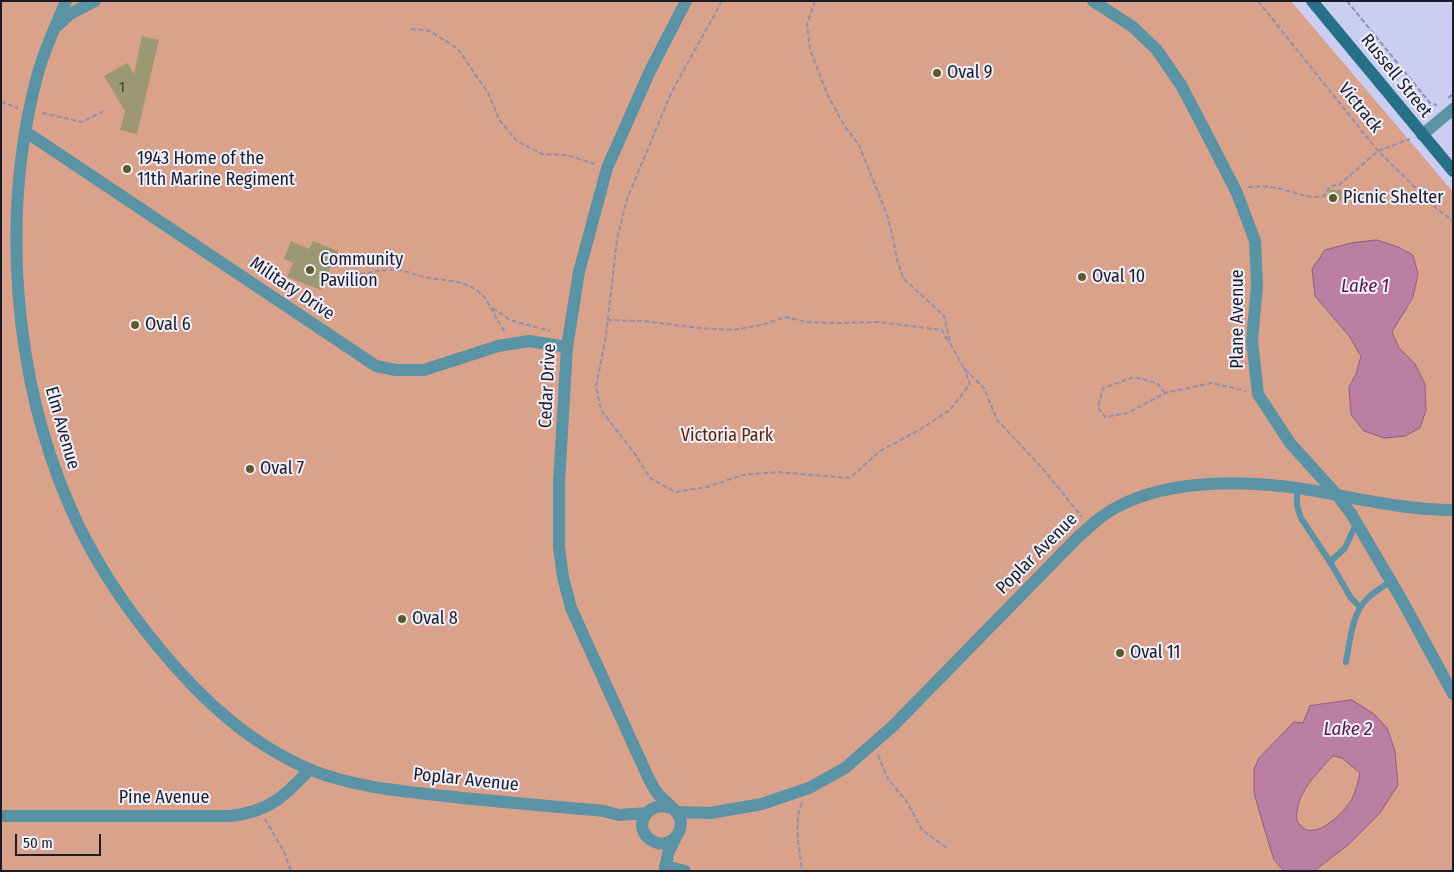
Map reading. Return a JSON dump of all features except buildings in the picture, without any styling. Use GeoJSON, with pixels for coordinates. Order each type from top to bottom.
{"type":"FeatureCollection","features":[{"type":"Feature","properties":{"kind":"main road","name":"Russell Street"},"geometry":{"type":"LineString","coordinates":[[1312,1],[1453,171]]}},
{"type":"Feature","properties":{"kind":"street","name":"Elm Avenue"},"geometry":{"type":"LineString","coordinates":[[66,1],[38,73],[26,132],[17,210],[16,265],[18,304],[26,359],[41,424],[51,456],[71,510],[96,556],[125,603],[151,638],[217,710],[269,748],[310,769]]}},
{"type":"Feature","properties":{"kind":"street"},"geometry":{"type":"LineString","coordinates":[[54,30],[64,18],[95,1]]}},
{"type":"Feature","properties":{"kind":"street","name":"Cedar Drive"},"geometry":{"type":"LineString","coordinates":[[674,810],[656,792],[648,777],[571,608],[563,577],[559,547],[566,347],[579,272],[607,168],[650,71],[686,1]]}},
{"type":"Feature","properties":{"kind":"street","name":"Plane Avenue"},"geometry":{"type":"LineString","coordinates":[[1092,1],[1133,27],[1156,50],[1181,85],[1237,193],[1255,241],[1257,285],[1252,341],[1258,394],[1290,443],[1337,495],[1357,523],[1453,694]]}},
{"type":"Feature","properties":{"kind":"street"},"geometry":{"type":"LineString","coordinates":[[1422,135],[1449,112]]}},
{"type":"Feature","properties":{"kind":"street","name":"Military Drive"},"geometry":{"type":"LineString","coordinates":[[26,132],[376,366],[396,370],[424,370],[498,346],[529,341],[566,347]]}},
{"type":"Feature","properties":{"kind":"street","name":"Poplar Avenue"},"geometry":{"type":"LineString","coordinates":[[674,810],[710,813],[762,804],[809,788],[845,768],[873,745],[1090,526],[1113,509],[1128,502],[1174,489],[1217,484],[1267,485],[1297,488],[1406,508],[1453,510]]}},
{"type":"Feature","properties":{"kind":"street","name":"Poplar Avenue"},"geometry":{"type":"LineString","coordinates":[[310,769],[350,782],[404,792],[619,814],[648,812]]}},
{"type":"Feature","properties":{"kind":"street","name":"Pine Avenue"},"geometry":{"type":"LineString","coordinates":[[1,816],[230,816],[245,814],[276,802],[310,769]]}},
{"type":"Feature","properties":{"kind":"street","name":"Cedar Drive"},"geometry":{"type":"LineString","coordinates":[[648,777],[648,812]]}},
{"type":"Feature","properties":{"kind":"street"},"geometry":{"type":"LineString","coordinates":[[665,868],[681,826],[674,810],[660,806],[648,812],[643,824],[643,830],[651,840],[657,843],[669,842],[676,837]]}},
{"type":"Feature","properties":{"kind":"street","name":"Poplar Avenue"},"geometry":{"type":"LineString","coordinates":[[676,837],[693,821],[710,813]]}},
{"type":"Feature","properties":{"kind":"street","name":"Poplar Avenue"},"geometry":{"type":"LineString","coordinates":[[619,814],[643,830]]}},
{"type":"Feature","properties":{"kind":"street"},"geometry":{"type":"LineString","coordinates":[[657,843],[665,868]]}},
{"type":"Feature","properties":{"kind":"street"},"geometry":{"type":"LineString","coordinates":[[665,868],[685,871]]}},
{"type":"Feature","properties":{"kind":"lane"},"geometry":{"type":"LineString","coordinates":[[1297,488],[1297,506],[1301,518],[1351,598],[1360,607]]}},
{"type":"Feature","properties":{"kind":"lane"},"geometry":{"type":"LineString","coordinates":[[1330,562],[1348,542],[1357,523]]}},
{"type":"Feature","properties":{"kind":"lane"},"geometry":{"type":"LineString","coordinates":[[1346,662],[1360,607],[1369,596],[1391,581]]}},
{"type":"Feature","properties":{"kind":"path"},"geometry":{"type":"LineString","coordinates":[[608,320],[643,321],[734,330],[761,325],[786,317],[806,322],[878,322],[942,330],[964,368],[970,384],[950,410],[919,430],[880,451],[850,478],[778,472],[742,475],[707,487],[675,492],[650,478],[635,454],[601,410],[596,387],[608,320],[617,239],[627,199],[672,91],[722,1]]}},
{"type":"Feature","properties":{"kind":"path"},"geometry":{"type":"LineString","coordinates":[[815,1],[806,24],[810,50],[820,78],[844,125],[859,145],[887,215],[903,278],[944,316],[951,345]]}},
{"type":"Feature","properties":{"kind":"path","name":"Victrack"},"geometry":{"type":"LineString","coordinates":[[1258,1],[1378,151],[1437,209],[1453,220]]}},
{"type":"Feature","properties":{"kind":"path"},"geometry":{"type":"LineString","coordinates":[[1347,1],[1430,103],[1449,112]]}},
{"type":"Feature","properties":{"kind":"path"},"geometry":{"type":"LineString","coordinates":[[411,29],[430,31],[458,49],[488,93],[500,121],[518,141],[542,154],[568,155],[607,168]]}},
{"type":"Feature","properties":{"kind":"path"},"geometry":{"type":"LineString","coordinates":[[1,102],[30,111],[82,122],[106,110]]}},
{"type":"Feature","properties":{"kind":"path"},"geometry":{"type":"LineString","coordinates":[[1237,193],[1247,187],[1266,186],[1287,190],[1302,196],[1319,198],[1324,196],[1330,186],[1339,185],[1378,151],[1422,135]]}},
{"type":"Feature","properties":{"kind":"path"},"geometry":{"type":"LineString","coordinates":[[360,274],[381,270],[400,270],[424,278],[463,284],[478,291],[493,308],[510,320],[550,331]]}},
{"type":"Feature","properties":{"kind":"path"},"geometry":{"type":"LineString","coordinates":[[493,308],[499,326],[514,343]]}},
{"type":"Feature","properties":{"kind":"path"},"geometry":{"type":"LineString","coordinates":[[964,368],[984,388],[997,420],[1048,475],[1090,526]]}},
{"type":"Feature","properties":{"kind":"path"},"geometry":{"type":"LineString","coordinates":[[1165,393],[1157,383],[1134,377],[1103,388],[1098,407],[1105,417],[1128,413],[1165,393],[1212,383],[1258,394]]}},
{"type":"Feature","properties":{"kind":"path"},"geometry":{"type":"LineString","coordinates":[[873,745],[888,779],[907,802],[922,830],[947,848]]}},
{"type":"Feature","properties":{"kind":"path"},"geometry":{"type":"LineString","coordinates":[[802,871],[798,829],[800,807],[809,788]]}},
{"type":"Feature","properties":{"kind":"path"},"geometry":{"type":"LineString","coordinates":[[264,818],[284,852],[291,871]]}},
{"type":"Feature","properties":{"kind":"green space","name":"Victoria Park"},"geometry":{"type":"Polygon","coordinates":[[[1,1],[1291,1],[1453,192],[1453,871],[1,871],[1,1]]]}},
{"type":"Feature","properties":{"kind":"water","name":"Lake 1"},"geometry":{"type":"Polygon","coordinates":[[[1377,240],[1398,247],[1413,255],[1418,274],[1413,297],[1392,332],[1399,348],[1415,364],[1425,384],[1426,410],[1420,428],[1405,436],[1384,438],[1364,431],[1351,415],[1349,387],[1356,374],[1361,356],[1349,336],[1315,296],[1312,269],[1325,250],[1351,243],[1377,240]]]}},
{"type":"Feature","properties":{"kind":"water","name":"Lake 2"},"geometry":{"type":"Polygon","coordinates":[[[1352,700],[1374,714],[1387,728],[1395,751],[1398,785],[1380,813],[1348,845],[1314,871],[1284,871],[1274,860],[1265,831],[1254,793],[1254,769],[1259,758],[1294,722],[1303,723],[1310,706],[1352,700]],[[1333,756],[1313,778],[1303,794],[1297,811],[1297,821],[1304,828],[1311,830],[1325,826],[1344,810],[1352,799],[1360,773],[1342,758],[1333,756]]]}},
{"type":"Feature","properties":{"kind":"place","name":"Oval 9"},"geometry":{"type":"Point","coordinates":[937,73]}},
{"type":"Feature","properties":{"kind":"place","name":"1943 Home of the 11th Marine Regiment"},"geometry":{"type":"Point","coordinates":[127,169]}},
{"type":"Feature","properties":{"kind":"place","name":"Picnic Shelter"},"geometry":{"type":"Point","coordinates":[1333,198]}},
{"type":"Feature","properties":{"kind":"place","name":"Community Pavilion"},"geometry":{"type":"Point","coordinates":[310,270]}},
{"type":"Feature","properties":{"kind":"place","name":"Oval 10"},"geometry":{"type":"Point","coordinates":[1082,277]}},
{"type":"Feature","properties":{"kind":"place","name":"Oval 6"},"geometry":{"type":"Point","coordinates":[135,325]}},
{"type":"Feature","properties":{"kind":"place","name":"Oval 7"},"geometry":{"type":"Point","coordinates":[250,469]}},
{"type":"Feature","properties":{"kind":"place","name":"Oval 8"},"geometry":{"type":"Point","coordinates":[402,619]}},
{"type":"Feature","properties":{"kind":"place","name":"Oval 11"},"geometry":{"type":"Point","coordinates":[1120,653]}}]}
